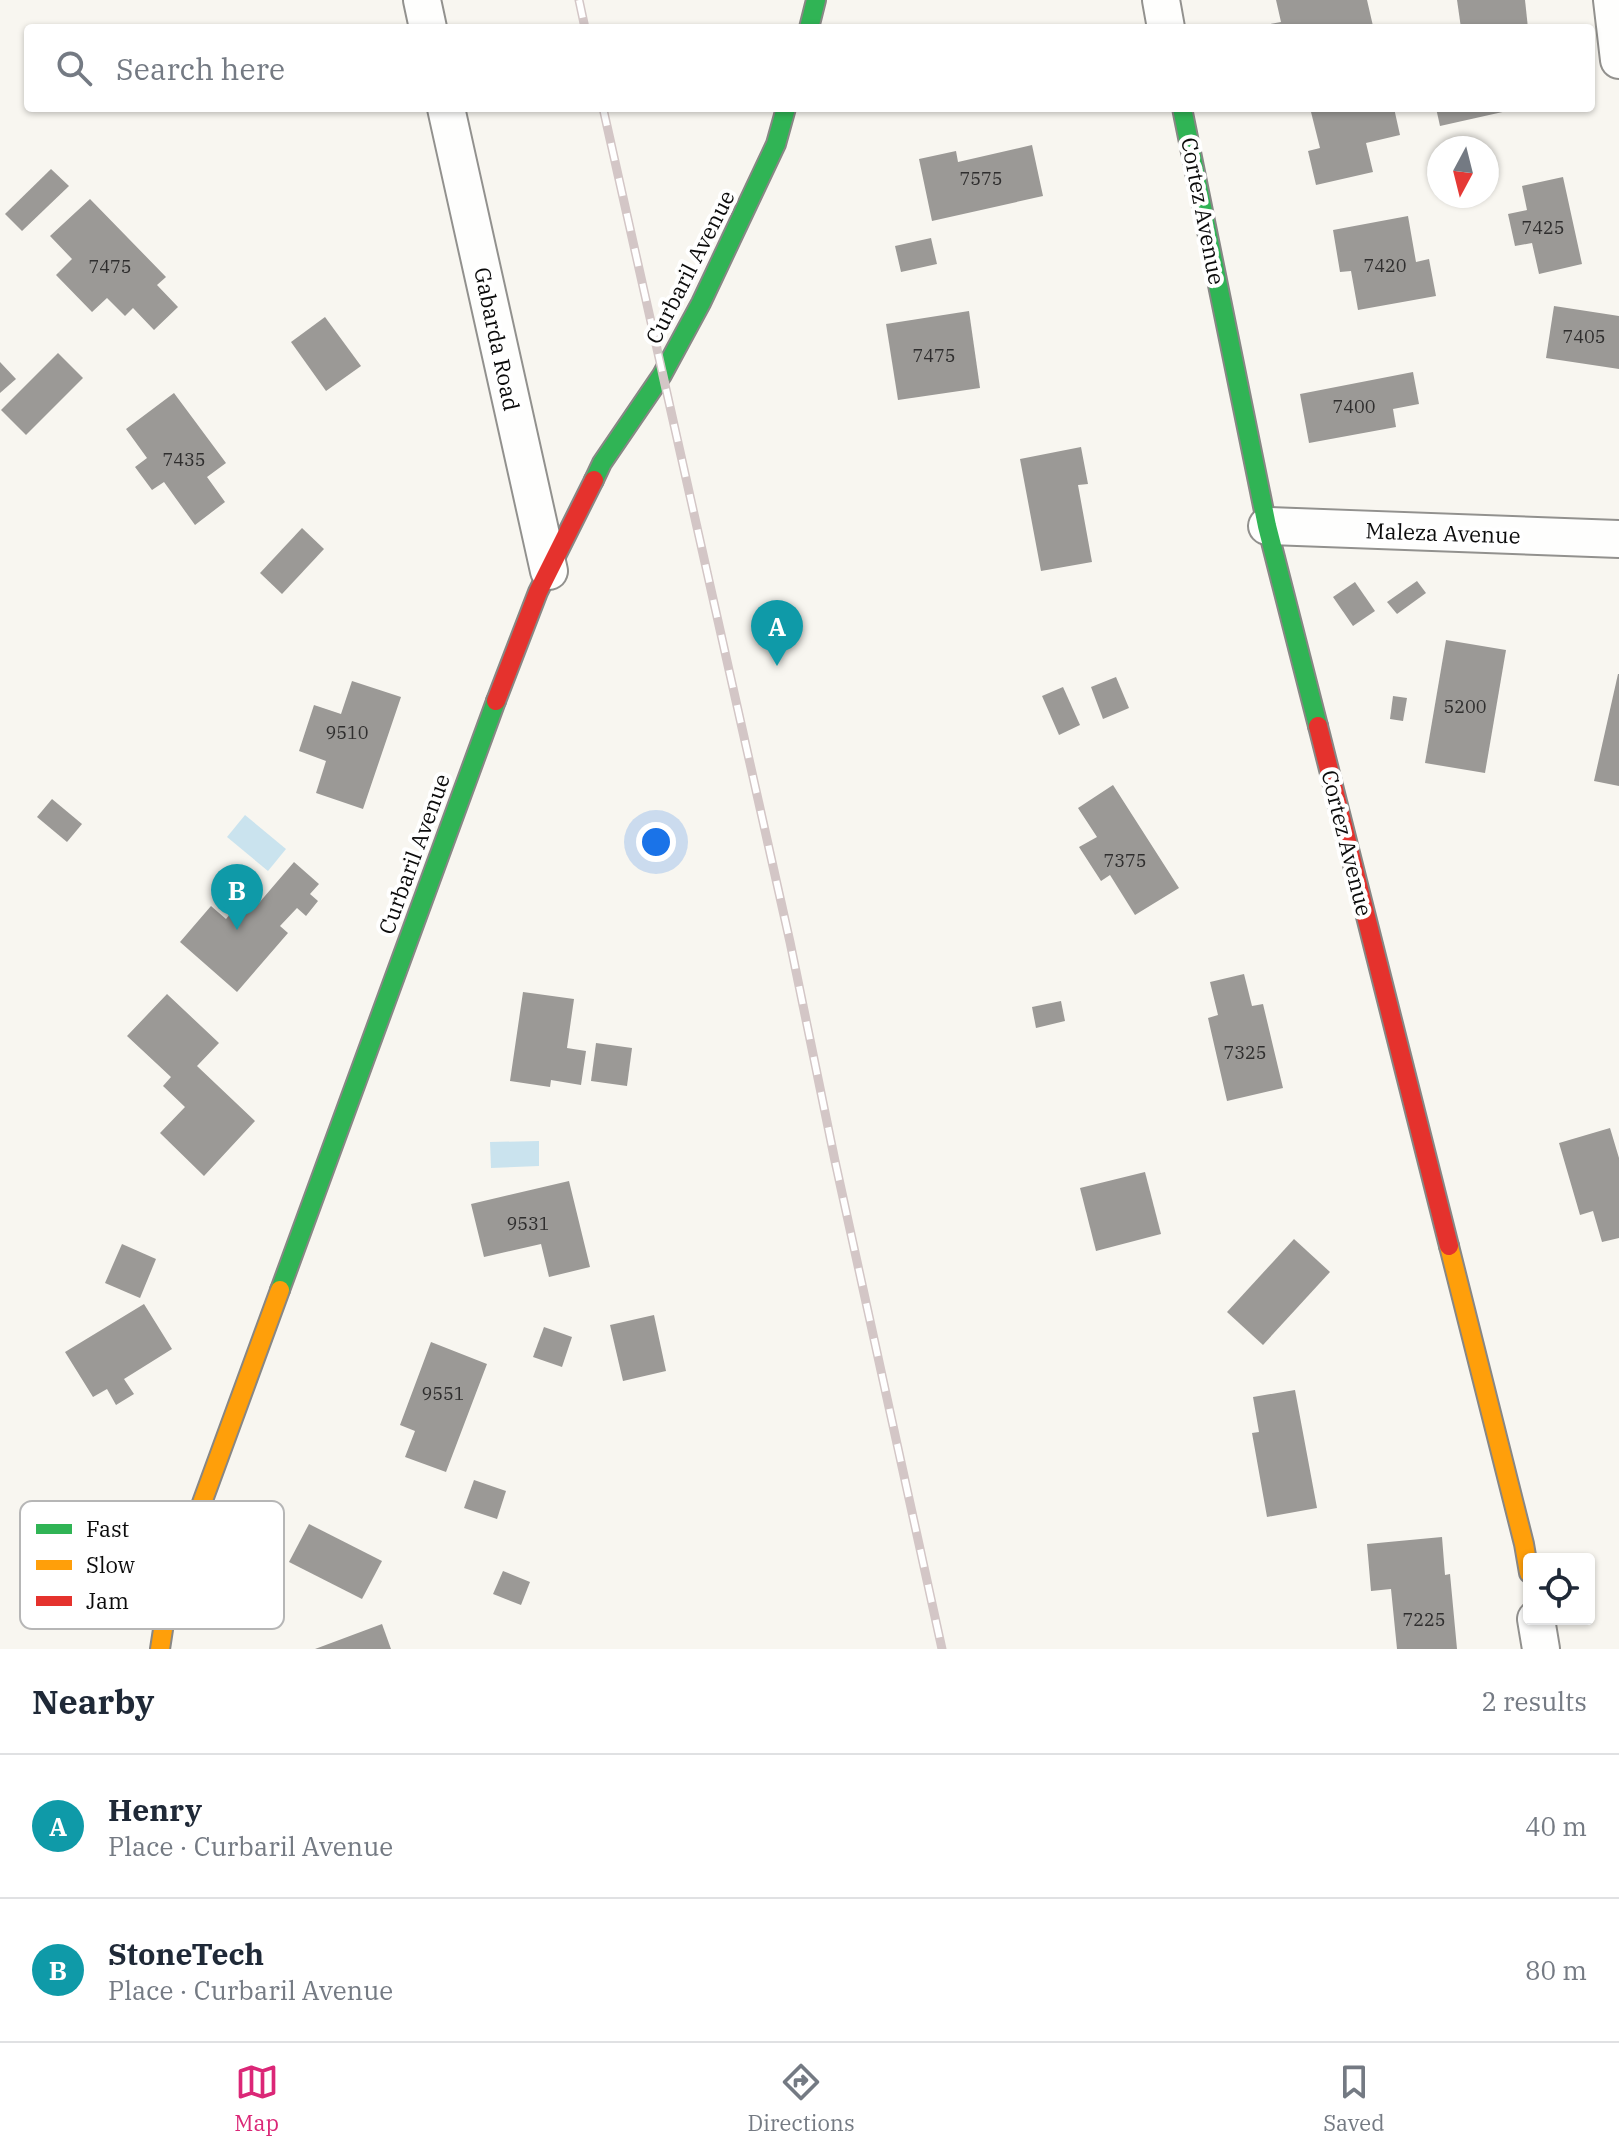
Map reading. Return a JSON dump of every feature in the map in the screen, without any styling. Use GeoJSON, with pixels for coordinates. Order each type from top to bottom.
{"type":"FeatureCollection","features":[{"type":"Feature","properties":{"kind":"street"},"geometry":{"type":"LineString","coordinates":[[422,0],[427,24]]}},
{"type":"Feature","properties":{"kind":"street"},"geometry":{"type":"LineString","coordinates":[[810,24],[816,0]]}},
{"type":"Feature","properties":{"kind":"street"},"geometry":{"type":"LineString","coordinates":[[1161,0],[1165,24]]}},
{"type":"Feature","properties":{"kind":"street"},"geometry":{"type":"LineString","coordinates":[[1612,0],[1619,60]]}},
{"type":"Feature","properties":{"kind":"street","name":"Gabarda Road"},"geometry":{"type":"LineString","coordinates":[[447,112],[549,571]]}},
{"type":"Feature","properties":{"kind":"street","name":"Curbaril Avenue"},"geometry":{"type":"LineString","coordinates":[[203,1501],[538,592],[602,463],[662,375],[701,303],[776,144],[785,112]]}},
{"type":"Feature","properties":{"kind":"street","name":"Cortez Avenue"},"geometry":{"type":"LineString","coordinates":[[1183,112],[1267,526],[1525,1553]]}},
{"type":"Feature","properties":{"kind":"street","name":"Maleza Avenue"},"geometry":{"type":"LineString","coordinates":[[1267,526],[1619,539]]}},
{"type":"Feature","properties":{"kind":"street"},"geometry":{"type":"LineString","coordinates":[[1537,1625],[1541,1649]]}},
{"type":"Feature","properties":{"kind":"street","name":"Curbaril Avenue"},"geometry":{"type":"LineString","coordinates":[[160,1649],[163,1629]]}},
{"type":"Feature","properties":{"kind":"water"},"geometry":{"type":"Polygon","coordinates":[[[245,815],[286,849],[268,871],[227,837],[245,815]]]}},
{"type":"Feature","properties":{"kind":"water"},"geometry":{"type":"Polygon","coordinates":[[[539,1141],[539,1166],[491,1168],[490,1142],[539,1141]]]}},
{"type":"Feature","properties":{"kind":"building"},"geometry":{"type":"Polygon","coordinates":[[[1276,0],[1367,0],[1373,24],[1270,24],[1281,22],[1276,0]]]}},
{"type":"Feature","properties":{"kind":"building"},"geometry":{"type":"Polygon","coordinates":[[[1457,0],[1525,0],[1528,24],[1460,24],[1457,0]]]}},
{"type":"Feature","properties":{"kind":"building"},"geometry":{"type":"Polygon","coordinates":[[[1311,112],[1395,112],[1400,135],[1366,143],[1373,172],[1316,185],[1308,151],[1320,148],[1311,112]]]}},
{"type":"Feature","properties":{"kind":"building"},"geometry":{"type":"Polygon","coordinates":[[[1437,112],[1503,112],[1440,126],[1437,112]]]}},
{"type":"Feature","properties":{"kind":"building"},"geometry":{"type":"Polygon","coordinates":[[[1032,145],[1043,196],[932,221],[919,159],[956,151],[958,162],[1032,145]]]}},
{"type":"Feature","properties":{"kind":"building"},"geometry":{"type":"Polygon","coordinates":[[[51,169],[69,186],[22,231],[5,214],[51,169]]]}},
{"type":"Feature","properties":{"kind":"building"},"geometry":{"type":"Polygon","coordinates":[[[1563,177],[1582,264],[1539,274],[1532,243],[1515,246],[1508,214],[1527,210],[1522,186],[1563,177]]]}},
{"type":"Feature","properties":{"kind":"building"},"geometry":{"type":"Polygon","coordinates":[[[90,199],[166,277],[157,285],[178,307],[154,330],[133,308],[125,316],[107,298],[92,312],[56,275],[72,259],[50,236],[90,199]]]}},
{"type":"Feature","properties":{"kind":"building"},"geometry":{"type":"Polygon","coordinates":[[[1408,216],[1416,262],[1429,259],[1436,296],[1358,310],[1351,271],[1340,272],[1333,230],[1408,216]]]}},
{"type":"Feature","properties":{"kind":"building"},"geometry":{"type":"Polygon","coordinates":[[[931,238],[937,264],[901,272],[895,246],[931,238]]]}},
{"type":"Feature","properties":{"kind":"building"},"geometry":{"type":"Polygon","coordinates":[[[1554,306],[1619,316],[1619,369],[1546,358],[1554,306]]]}},
{"type":"Feature","properties":{"kind":"building"},"geometry":{"type":"Polygon","coordinates":[[[969,311],[980,388],[898,400],[886,324],[969,311]]]}},
{"type":"Feature","properties":{"kind":"building"},"geometry":{"type":"Polygon","coordinates":[[[325,317],[361,366],[326,391],[291,342],[325,317]]]}},
{"type":"Feature","properties":{"kind":"building"},"geometry":{"type":"Polygon","coordinates":[[[58,353],[83,378],[26,435],[1,410],[58,353]]]}},
{"type":"Feature","properties":{"kind":"building"},"geometry":{"type":"Polygon","coordinates":[[[0,362],[16,379],[0,393],[0,362]]]}},
{"type":"Feature","properties":{"kind":"building"},"geometry":{"type":"Polygon","coordinates":[[[1413,372],[1419,404],[1393,409],[1396,427],[1309,443],[1300,394],[1413,372]]]}},
{"type":"Feature","properties":{"kind":"building"},"geometry":{"type":"Polygon","coordinates":[[[174,393],[226,463],[207,477],[225,502],[195,525],[164,482],[152,490],[135,467],[147,458],[126,429],[174,393]]]}},
{"type":"Feature","properties":{"kind":"building"},"geometry":{"type":"Polygon","coordinates":[[[1081,447],[1088,484],[1078,485],[1092,562],[1041,571],[1020,459],[1081,447]]]}},
{"type":"Feature","properties":{"kind":"building"},"geometry":{"type":"Polygon","coordinates":[[[302,528],[324,549],[282,594],[260,573],[302,528]]]}},
{"type":"Feature","properties":{"kind":"building"},"geometry":{"type":"Polygon","coordinates":[[[1417,581],[1426,593],[1397,614],[1387,602],[1417,581]]]}},
{"type":"Feature","properties":{"kind":"building"},"geometry":{"type":"Polygon","coordinates":[[[1355,582],[1375,611],[1353,626],[1333,597],[1355,582]]]}},
{"type":"Feature","properties":{"kind":"building"},"geometry":{"type":"Polygon","coordinates":[[[1446,640],[1506,650],[1485,773],[1425,763],[1446,640]]]}},
{"type":"Feature","properties":{"kind":"building"},"geometry":{"type":"Polygon","coordinates":[[[1619,674],[1619,786],[1594,781],[1619,674]]]}},
{"type":"Feature","properties":{"kind":"building"},"geometry":{"type":"Polygon","coordinates":[[[1116,677],[1129,708],[1103,719],[1091,687],[1116,677]]]}},
{"type":"Feature","properties":{"kind":"building"},"geometry":{"type":"Polygon","coordinates":[[[352,681],[401,697],[363,809],[316,793],[326,761],[299,751],[314,705],[341,714],[352,681]]]}},
{"type":"Feature","properties":{"kind":"building"},"geometry":{"type":"Polygon","coordinates":[[[1063,687],[1080,725],[1059,735],[1042,696],[1063,687]]]}},
{"type":"Feature","properties":{"kind":"building"},"geometry":{"type":"Polygon","coordinates":[[[1393,696],[1407,698],[1403,721],[1390,719],[1393,696]]]}},
{"type":"Feature","properties":{"kind":"building"},"geometry":{"type":"Polygon","coordinates":[[[1113,785],[1179,888],[1135,915],[1110,875],[1101,881],[1079,847],[1097,837],[1078,808],[1113,785]]]}},
{"type":"Feature","properties":{"kind":"building"},"geometry":{"type":"Polygon","coordinates":[[[52,799],[82,824],[67,842],[37,817],[52,799]]]}},
{"type":"Feature","properties":{"kind":"building"},"geometry":{"type":"Polygon","coordinates":[[[294,862],[319,884],[310,894],[318,901],[306,916],[297,908],[280,926],[288,933],[237,992],[180,942],[211,906],[226,919],[241,901],[253,910],[294,862]]]}},
{"type":"Feature","properties":{"kind":"building"},"geometry":{"type":"Polygon","coordinates":[[[1244,974],[1252,1006],[1263,1004],[1283,1088],[1227,1101],[1208,1018],[1218,1015],[1210,982],[1244,974]]]}},
{"type":"Feature","properties":{"kind":"building"},"geometry":{"type":"Polygon","coordinates":[[[523,992],[574,999],[567,1048],[586,1051],[581,1085],[551,1080],[550,1087],[510,1081],[523,992]]]}},
{"type":"Feature","properties":{"kind":"building"},"geometry":{"type":"Polygon","coordinates":[[[167,994],[219,1043],[197,1066],[255,1121],[204,1176],[160,1133],[185,1107],[163,1086],[171,1077],[127,1036],[167,994]]]}},
{"type":"Feature","properties":{"kind":"building"},"geometry":{"type":"Polygon","coordinates":[[[1061,1001],[1065,1021],[1036,1028],[1032,1007],[1061,1001]]]}},
{"type":"Feature","properties":{"kind":"building"},"geometry":{"type":"Polygon","coordinates":[[[596,1043],[632,1048],[627,1086],[591,1081],[596,1043]]]}},
{"type":"Feature","properties":{"kind":"building"},"geometry":{"type":"Polygon","coordinates":[[[1610,1128],[1619,1158],[1619,1238],[1602,1242],[1593,1211],[1580,1215],[1559,1143],[1610,1128]]]}},
{"type":"Feature","properties":{"kind":"building"},"geometry":{"type":"Polygon","coordinates":[[[1145,1172],[1161,1234],[1096,1251],[1080,1188],[1145,1172]]]}},
{"type":"Feature","properties":{"kind":"building"},"geometry":{"type":"Polygon","coordinates":[[[569,1181],[590,1267],[549,1277],[541,1244],[484,1257],[471,1204],[569,1181]]]}},
{"type":"Feature","properties":{"kind":"building"},"geometry":{"type":"Polygon","coordinates":[[[1294,1239],[1330,1272],[1263,1345],[1227,1312],[1294,1239]]]}},
{"type":"Feature","properties":{"kind":"building"},"geometry":{"type":"Polygon","coordinates":[[[122,1244],[156,1259],[140,1298],[105,1283],[122,1244]]]}},
{"type":"Feature","properties":{"kind":"building"},"geometry":{"type":"Polygon","coordinates":[[[144,1304],[172,1349],[124,1379],[134,1394],[116,1405],[107,1389],[93,1397],[65,1352],[144,1304]]]}},
{"type":"Feature","properties":{"kind":"building"},"geometry":{"type":"Polygon","coordinates":[[[654,1315],[666,1371],[623,1381],[610,1325],[654,1315]]]}},
{"type":"Feature","properties":{"kind":"building"},"geometry":{"type":"Polygon","coordinates":[[[544,1327],[572,1337],[562,1367],[533,1357],[544,1327]]]}},
{"type":"Feature","properties":{"kind":"building"},"geometry":{"type":"Polygon","coordinates":[[[431,1342],[487,1364],[446,1472],[405,1457],[415,1431],[400,1425],[431,1342]]]}},
{"type":"Feature","properties":{"kind":"building"},"geometry":{"type":"Polygon","coordinates":[[[1295,1390],[1317,1508],[1267,1517],[1252,1433],[1259,1432],[1253,1397],[1295,1390]]]}},
{"type":"Feature","properties":{"kind":"building"},"geometry":{"type":"Polygon","coordinates":[[[474,1480],[506,1491],[497,1519],[464,1508],[474,1480]]]}},
{"type":"Feature","properties":{"kind":"building"},"geometry":{"type":"Polygon","coordinates":[[[309,1524],[382,1561],[362,1599],[289,1562],[309,1524]]]}},
{"type":"Feature","properties":{"kind":"building"},"geometry":{"type":"Polygon","coordinates":[[[1442,1537],[1445,1575],[1450,1574],[1457,1649],[1397,1649],[1391,1589],[1371,1591],[1367,1544],[1442,1537]]]}},
{"type":"Feature","properties":{"kind":"building"},"geometry":{"type":"Polygon","coordinates":[[[503,1571],[530,1582],[521,1605],[493,1594],[503,1571]]]}},
{"type":"Feature","properties":{"kind":"building"},"geometry":{"type":"Polygon","coordinates":[[[382,1624],[391,1649],[315,1649],[382,1624]]]}},
{"type":"Feature","properties":{"kind":"railway"},"geometry":{"type":"LineString","coordinates":[[579,0],[584,24]]}},
{"type":"Feature","properties":{"kind":"railway"},"geometry":{"type":"LineString","coordinates":[[604,112],[790,942],[942,1649]]}},
{"type":"Feature","properties":{"kind":"traffic: fast"},"geometry":{"type":"LineString","coordinates":[[810,24],[816,0]]}},
{"type":"Feature","properties":{"kind":"traffic: fast"},"geometry":{"type":"LineString","coordinates":[[594,480],[602,463],[662,375],[701,303],[776,144],[785,112]]}},
{"type":"Feature","properties":{"kind":"traffic: fast"},"geometry":{"type":"LineString","coordinates":[[1183,112],[1267,526],[1318,726]]}},
{"type":"Feature","properties":{"kind":"traffic: fast"},"geometry":{"type":"LineString","coordinates":[[280,1290],[496,701]]}},
{"type":"Feature","properties":{"kind":"traffic: slow"},"geometry":{"type":"LineString","coordinates":[[1449,1246],[1526,1553]]}},
{"type":"Feature","properties":{"kind":"traffic: slow"},"geometry":{"type":"LineString","coordinates":[[203,1501],[280,1290]]}},
{"type":"Feature","properties":{"kind":"traffic: slow"},"geometry":{"type":"LineString","coordinates":[[160,1649],[163,1629]]}},
{"type":"Feature","properties":{"kind":"traffic: jam"},"geometry":{"type":"LineString","coordinates":[[496,701],[538,592],[594,480]]}},
{"type":"Feature","properties":{"kind":"traffic: jam"},"geometry":{"type":"LineString","coordinates":[[1318,726],[1449,1246]]}},
{"type":"Feature","properties":{"kind":"place","name":"Henry"},"geometry":{"type":"Point","coordinates":[777,666]}},
{"type":"Feature","properties":{"kind":"place","name":"StoneTech"},"geometry":{"type":"Point","coordinates":[237,930]}}]}
